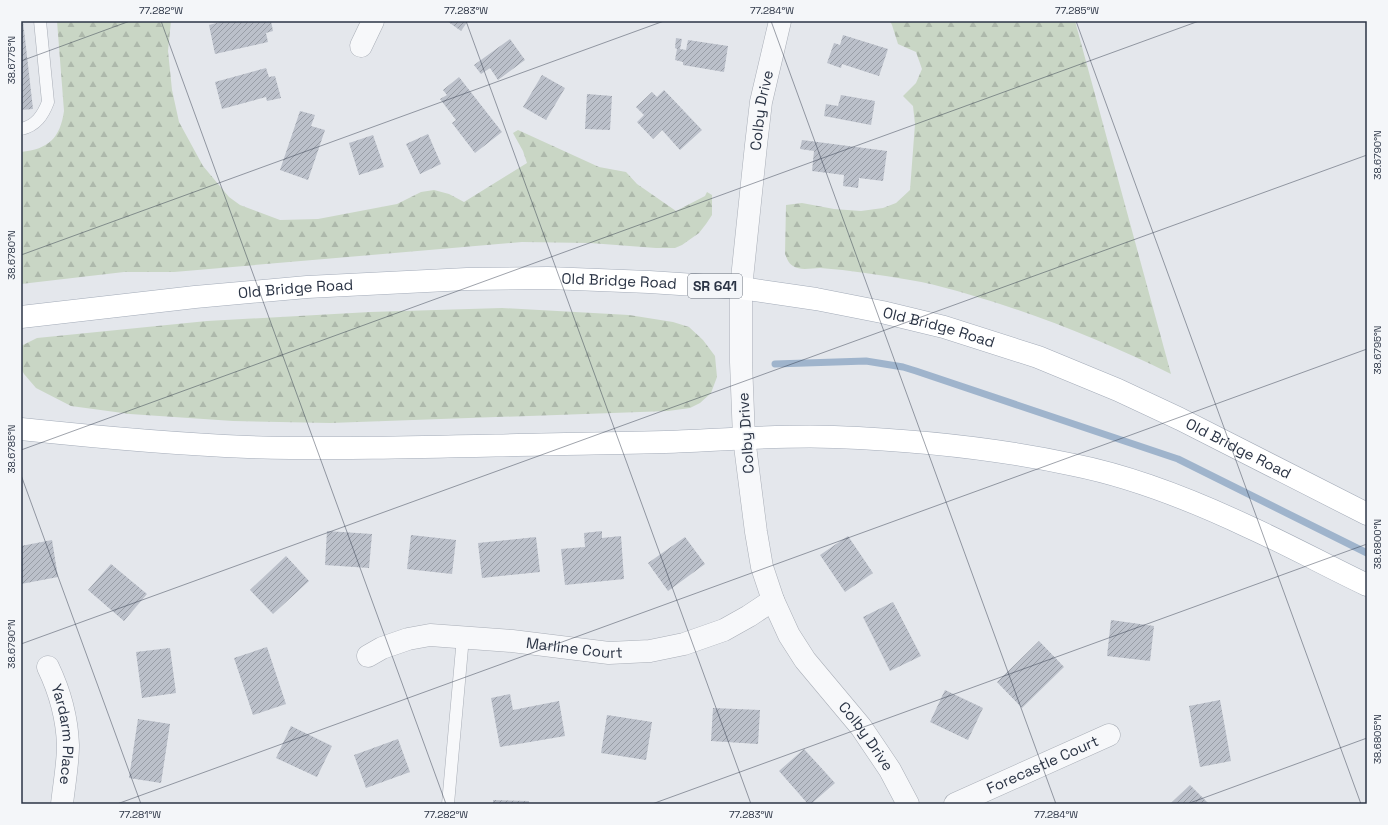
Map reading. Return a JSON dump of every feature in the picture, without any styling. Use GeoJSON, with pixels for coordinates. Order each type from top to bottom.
{"type":"FeatureCollection","features":[{"type":"Feature","properties":{"kind":"main road","name":"Old Bridge Road"},"geometry":{"type":"LineString","coordinates":[[21,317],[195,297],[299,288],[460,279],[548,278],[649,282],[742,288],[816,299],[882,312],[944,327],[1038,357],[1118,390],[1180,419],[1367,514]]}},
{"type":"Feature","properties":{"kind":"main road"},"geometry":{"type":"LineString","coordinates":[[21,429],[127,440],[247,447],[367,448],[684,442],[744,438],[832,437],[918,442],[1000,450],[1077,465],[1128,479],[1189,501],[1252,528],[1367,585]]}},
{"type":"Feature","properties":{"kind":"street"},"geometry":{"type":"LineString","coordinates":[[361,46],[373,21]]}},
{"type":"Feature","properties":{"kind":"street","name":"Colby Drive"},"geometry":{"type":"LineString","coordinates":[[780,21],[762,102],[756,145],[742,288],[741,362],[744,438],[756,532],[761,560],[773,600],[789,635],[805,660],[861,727],[890,770],[908,804]]}},
{"type":"Feature","properties":{"kind":"street","name":"Marline Court"},"geometry":{"type":"LineString","coordinates":[[368,656],[382,648],[408,639],[430,635],[512,641],[609,653],[650,651],[684,644],[724,630],[773,600]]}},
{"type":"Feature","properties":{"kind":"street","name":"Yardarm Place"},"geometry":{"type":"LineString","coordinates":[[48,667],[57,686],[65,716],[68,746],[62,804]]}},
{"type":"Feature","properties":{"kind":"street","name":"Forecastle Court"},"geometry":{"type":"LineString","coordinates":[[955,804],[1109,735]]}},
{"type":"Feature","properties":{"kind":"lane"},"geometry":{"type":"LineString","coordinates":[[21,129],[37,122],[44,114],[48,102],[40,21]]}},
{"type":"Feature","properties":{"kind":"lane"},"geometry":{"type":"LineString","coordinates":[[448,804],[463,637]]}},
{"type":"Feature","properties":{"kind":"green space"},"geometry":{"type":"Polygon","coordinates":[[[57,21],[171,21],[168,51],[172,90],[179,122],[203,166],[229,197],[240,205],[280,220],[318,219],[397,204],[421,192],[434,190],[449,194],[464,202],[527,163],[523,151],[513,133],[518,130],[599,167],[626,172],[637,184],[676,211],[705,196],[707,192],[712,195],[712,215],[699,233],[675,248],[590,243],[522,242],[174,272],[124,272],[21,284],[21,152],[39,148],[52,140],[60,128],[64,111],[57,21]]]}},
{"type":"Feature","properties":{"kind":"green space"},"geometry":{"type":"Polygon","coordinates":[[[890,21],[1075,21],[1171,374],[1066,327],[1022,311],[967,294],[910,280],[842,270],[796,268],[790,263],[785,254],[786,205],[802,203],[834,209],[861,211],[883,208],[896,203],[910,190],[915,124],[913,106],[903,96],[916,83],[922,69],[916,52],[898,44],[890,21]]]}},
{"type":"Feature","properties":{"kind":"green space"},"geometry":{"type":"Polygon","coordinates":[[[502,308],[629,315],[673,322],[689,327],[703,340],[715,356],[717,377],[711,393],[700,403],[690,408],[668,411],[330,423],[233,421],[130,414],[71,406],[36,388],[21,368],[21,346],[37,338],[207,321],[370,312],[502,308]]]}},
{"type":"Feature","properties":{"kind":"building"},"geometry":{"type":"Polygon","coordinates":[[[21,21],[23,21],[33,109],[21,110],[21,21]]]}},
{"type":"Feature","properties":{"kind":"building"},"geometry":{"type":"Polygon","coordinates":[[[224,21],[271,21],[273,31],[266,33],[268,42],[215,54],[209,25],[224,21]]]}},
{"type":"Feature","properties":{"kind":"building"},"geometry":{"type":"Polygon","coordinates":[[[447,21],[468,21],[461,31],[447,21]]]}},
{"type":"Feature","properties":{"kind":"building"},"geometry":{"type":"Polygon","coordinates":[[[843,35],[888,49],[879,76],[842,64],[841,68],[827,63],[834,43],[840,45],[843,35]]]}},
{"type":"Feature","properties":{"kind":"building"},"geometry":{"type":"Polygon","coordinates":[[[676,38],[682,39],[680,49],[686,50],[688,40],[728,46],[724,72],[683,65],[683,62],[675,60],[677,49],[675,48],[676,38]]]}},
{"type":"Feature","properties":{"kind":"building"},"geometry":{"type":"Polygon","coordinates":[[[510,39],[525,60],[498,80],[490,68],[481,74],[474,65],[510,39]]]}},
{"type":"Feature","properties":{"kind":"building"},"geometry":{"type":"Polygon","coordinates":[[[266,68],[269,77],[275,76],[281,98],[267,101],[266,97],[222,109],[215,82],[266,68]]]}},
{"type":"Feature","properties":{"kind":"building"},"geometry":{"type":"Polygon","coordinates":[[[542,75],[565,88],[546,120],[523,107],[542,75]]]}},
{"type":"Feature","properties":{"kind":"building"},"geometry":{"type":"Polygon","coordinates":[[[459,77],[502,132],[475,153],[452,123],[456,120],[440,99],[447,95],[443,90],[459,77]]]}},
{"type":"Feature","properties":{"kind":"building"},"geometry":{"type":"Polygon","coordinates":[[[664,90],[702,130],[680,150],[662,130],[653,139],[637,122],[644,115],[636,107],[652,92],[657,97],[664,90]]]}},
{"type":"Feature","properties":{"kind":"building"},"geometry":{"type":"Polygon","coordinates":[[[587,94],[612,96],[610,130],[585,129],[587,94]]]}},
{"type":"Feature","properties":{"kind":"building"},"geometry":{"type":"Polygon","coordinates":[[[841,95],[875,101],[871,125],[824,116],[826,104],[838,106],[841,95]]]}},
{"type":"Feature","properties":{"kind":"building"},"geometry":{"type":"Polygon","coordinates":[[[300,111],[315,115],[311,126],[325,130],[308,180],[280,170],[300,111]]]}},
{"type":"Feature","properties":{"kind":"building"},"geometry":{"type":"Polygon","coordinates":[[[428,134],[441,164],[420,174],[406,144],[428,134]]]}},
{"type":"Feature","properties":{"kind":"building"},"geometry":{"type":"Polygon","coordinates":[[[373,135],[384,167],[359,175],[349,143],[373,135]]]}},
{"type":"Feature","properties":{"kind":"building"},"geometry":{"type":"Polygon","coordinates":[[[802,140],[887,151],[883,181],[859,178],[858,188],[843,186],[844,175],[812,171],[814,151],[800,149],[802,140]]]}},
{"type":"Feature","properties":{"kind":"building"},"geometry":{"type":"Polygon","coordinates":[[[327,531],[372,534],[369,568],[325,565],[327,531]]]}},
{"type":"Feature","properties":{"kind":"building"},"geometry":{"type":"Polygon","coordinates":[[[602,531],[602,538],[621,536],[624,579],[565,585],[561,549],[585,547],[584,533],[602,531]]]}},
{"type":"Feature","properties":{"kind":"building"},"geometry":{"type":"Polygon","coordinates":[[[411,535],[456,540],[452,574],[407,569],[411,535]]]}},
{"type":"Feature","properties":{"kind":"building"},"geometry":{"type":"Polygon","coordinates":[[[848,536],[873,573],[845,592],[820,555],[848,536]]]}},
{"type":"Feature","properties":{"kind":"building"},"geometry":{"type":"Polygon","coordinates":[[[536,537],[540,572],[482,578],[478,543],[536,537]]]}},
{"type":"Feature","properties":{"kind":"building"},"geometry":{"type":"Polygon","coordinates":[[[685,537],[705,564],[668,591],[648,563],[685,537]]]}},
{"type":"Feature","properties":{"kind":"building"},"geometry":{"type":"Polygon","coordinates":[[[52,540],[58,577],[21,584],[21,546],[52,540]]]}},
{"type":"Feature","properties":{"kind":"building"},"geometry":{"type":"Polygon","coordinates":[[[286,556],[309,581],[273,614],[250,590],[286,556]]]}},
{"type":"Feature","properties":{"kind":"building"},"geometry":{"type":"Polygon","coordinates":[[[111,564],[147,594],[124,621],[88,590],[111,564]]]}},
{"type":"Feature","properties":{"kind":"building"},"geometry":{"type":"Polygon","coordinates":[[[893,602],[921,656],[890,671],[863,617],[893,602]]]}},
{"type":"Feature","properties":{"kind":"building"},"geometry":{"type":"Polygon","coordinates":[[[1111,620],[1154,626],[1150,661],[1107,656],[1111,620]]]}},
{"type":"Feature","properties":{"kind":"building"},"geometry":{"type":"Polygon","coordinates":[[[1039,641],[1064,667],[1022,708],[997,682],[1039,641]]]}},
{"type":"Feature","properties":{"kind":"building"},"geometry":{"type":"Polygon","coordinates":[[[267,647],[286,704],[253,715],[234,658],[267,647]]]}},
{"type":"Feature","properties":{"kind":"building"},"geometry":{"type":"Polygon","coordinates":[[[170,648],[176,693],[142,698],[136,652],[170,648]]]}},
{"type":"Feature","properties":{"kind":"building"},"geometry":{"type":"Polygon","coordinates":[[[945,690],[983,708],[968,740],[930,722],[945,690]]]}},
{"type":"Feature","properties":{"kind":"building"},"geometry":{"type":"Polygon","coordinates":[[[510,694],[513,710],[559,701],[565,736],[500,747],[491,698],[510,694]]]}},
{"type":"Feature","properties":{"kind":"building"},"geometry":{"type":"Polygon","coordinates":[[[1220,700],[1231,761],[1200,767],[1189,706],[1220,700]]]}},
{"type":"Feature","properties":{"kind":"building"},"geometry":{"type":"Polygon","coordinates":[[[713,708],[760,710],[758,744],[711,741],[713,708]]]}},
{"type":"Feature","properties":{"kind":"building"},"geometry":{"type":"Polygon","coordinates":[[[607,715],[652,722],[646,760],[601,753],[607,715]]]}},
{"type":"Feature","properties":{"kind":"building"},"geometry":{"type":"Polygon","coordinates":[[[138,719],[170,724],[161,783],[129,778],[138,719]]]}},
{"type":"Feature","properties":{"kind":"building"},"geometry":{"type":"Polygon","coordinates":[[[291,726],[332,746],[317,777],[276,758],[291,726]]]}},
{"type":"Feature","properties":{"kind":"building"},"geometry":{"type":"Polygon","coordinates":[[[398,739],[410,772],[366,788],[354,755],[398,739]]]}},
{"type":"Feature","properties":{"kind":"building"},"geometry":{"type":"Polygon","coordinates":[[[804,749],[835,783],[811,804],[808,804],[779,771],[804,749]]]}},
{"type":"Feature","properties":{"kind":"building"},"geometry":{"type":"Polygon","coordinates":[[[1190,785],[1209,804],[1170,804],[1190,785]]]}},
{"type":"Feature","properties":{"kind":"building"},"geometry":{"type":"Polygon","coordinates":[[[493,800],[529,801],[529,804],[493,804],[493,800]]]}},
{"type":"Feature","properties":{"kind":"waterway"},"geometry":{"type":"LineString","coordinates":[[775,364],[866,361],[903,367],[916,371],[1178,459],[1367,553]]}}]}
